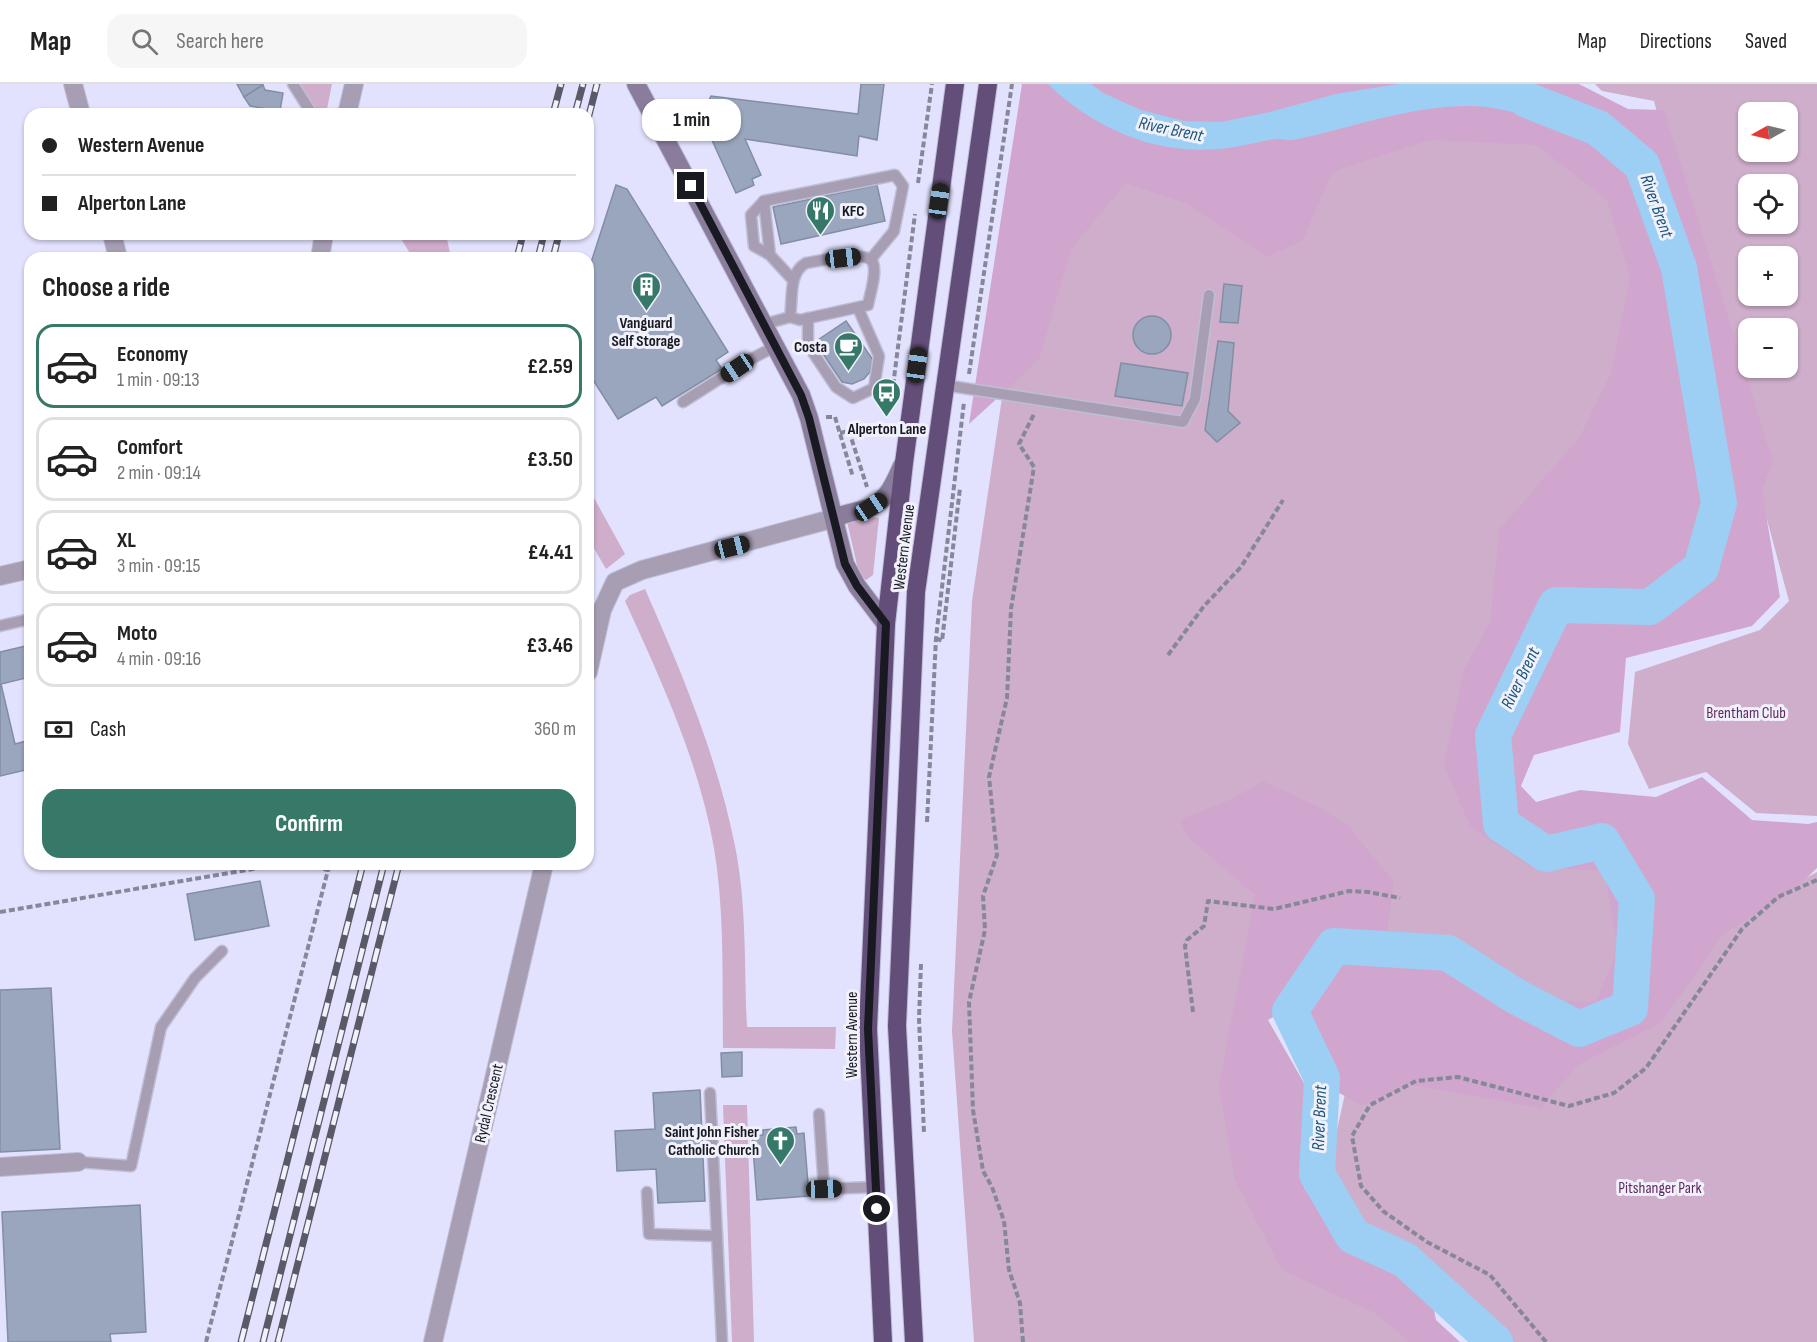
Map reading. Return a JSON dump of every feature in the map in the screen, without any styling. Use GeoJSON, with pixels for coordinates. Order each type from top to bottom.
{"type":"FeatureCollection","features":[{"type":"Feature","properties":{"kind":"highway","name":"Western Avenue"},"geometry":{"type":"LineString","coordinates":[[883,1342],[868,1029],[886,624],[904,463],[955,84]]}},
{"type":"Feature","properties":{"kind":"highway","name":"Western Avenue"},"geometry":{"type":"LineString","coordinates":[[914,1342],[897,1026],[916,592],[988,84]]}},
{"type":"Feature","properties":{"kind":"main road"},"geometry":{"type":"LineString","coordinates":[[636,84],[776,346],[809,418],[845,564],[857,586],[886,624]]}},
{"type":"Feature","properties":{"kind":"main road"},"geometry":{"type":"LineString","coordinates":[[834,518],[849,510],[871,507],[884,498],[893,486],[904,463]]}},
{"type":"Feature","properties":{"kind":"street"},"geometry":{"type":"LineString","coordinates":[[73,84],[79,108]]}},
{"type":"Feature","properties":{"kind":"street"},"geometry":{"type":"LineString","coordinates":[[348,108],[354,84]]}},
{"type":"Feature","properties":{"kind":"street"},"geometry":{"type":"LineString","coordinates":[[594,645],[602,610],[615,582],[642,570],[834,518]]}},
{"type":"Feature","properties":{"kind":"street"},"geometry":{"type":"LineString","coordinates":[[0,576],[24,570]]}},
{"type":"Feature","properties":{"kind":"street","name":"Rydal Crescent"},"geometry":{"type":"LineString","coordinates":[[433,1342],[543,870]]}},
{"type":"Feature","properties":{"kind":"street"},"geometry":{"type":"LineString","coordinates":[[0,1167],[78,1162]]}},
{"type":"Feature","properties":{"kind":"lane"},"geometry":{"type":"LineString","coordinates":[[293,84],[308,108]]}},
{"type":"Feature","properties":{"kind":"lane"},"geometry":{"type":"LineString","coordinates":[[793,280],[770,255],[754,246],[751,215],[764,201],[895,175],[903,186],[894,231],[871,259]]}},
{"type":"Feature","properties":{"kind":"lane"},"geometry":{"type":"LineString","coordinates":[[765,324],[790,317],[808,318],[868,305],[875,265],[871,259],[861,255],[806,263],[799,267],[793,280],[790,317]]}},
{"type":"Feature","properties":{"kind":"lane"},"geometry":{"type":"LineString","coordinates":[[944,385],[1183,422],[1195,399],[1209,295]]}},
{"type":"Feature","properties":{"kind":"lane"},"geometry":{"type":"LineString","coordinates":[[808,318],[808,345],[836,387],[853,398],[874,388],[879,356],[858,308]]}},
{"type":"Feature","properties":{"kind":"lane"},"geometry":{"type":"LineString","coordinates":[[683,402],[776,346]]}},
{"type":"Feature","properties":{"kind":"lane"},"geometry":{"type":"LineString","coordinates":[[0,626],[24,620]]}},
{"type":"Feature","properties":{"kind":"lane"},"geometry":{"type":"LineString","coordinates":[[78,1162],[131,1166],[161,1027],[195,978],[222,951]]}},
{"type":"Feature","properties":{"kind":"lane"},"geometry":{"type":"LineString","coordinates":[[710,1093],[722,1342]]}},
{"type":"Feature","properties":{"kind":"lane"},"geometry":{"type":"LineString","coordinates":[[819,1114],[824,1189],[876,1187]]}},
{"type":"Feature","properties":{"kind":"lane"},"geometry":{"type":"LineString","coordinates":[[647,1192],[650,1234],[717,1236]]}},
{"type":"Feature","properties":{"kind":"path"},"geometry":{"type":"LineString","coordinates":[[918,189],[932,84]]}},
{"type":"Feature","properties":{"kind":"path"},"geometry":{"type":"LineString","coordinates":[[927,828],[936,638],[966,388],[1012,84]]}},
{"type":"Feature","properties":{"kind":"path"},"geometry":{"type":"LineString","coordinates":[[891,400],[915,212]]}},
{"type":"Feature","properties":{"kind":"path"},"geometry":{"type":"LineString","coordinates":[[1023,1342],[1020,1303],[1009,1270],[1004,1221],[992,1187],[983,1171],[973,1110],[969,1002],[985,930],[983,896],[997,855],[989,777],[1007,698],[1011,609],[1034,467],[1019,444],[1041,401]]}},
{"type":"Feature","properties":{"kind":"path"},"geometry":{"type":"LineString","coordinates":[[835,417],[853,477]]}},
{"type":"Feature","properties":{"kind":"path"},"geometry":{"type":"LineString","coordinates":[[840,433],[849,431],[868,491]]}},
{"type":"Feature","properties":{"kind":"path"},"geometry":{"type":"LineString","coordinates":[[860,492],[868,491],[874,484]]}},
{"type":"Feature","properties":{"kind":"path"},"geometry":{"type":"LineString","coordinates":[[936,638],[942,641],[960,489]]}},
{"type":"Feature","properties":{"kind":"path"},"geometry":{"type":"LineString","coordinates":[[1168,655],[1204,606],[1241,567],[1283,500]]}},
{"type":"Feature","properties":{"kind":"path"},"geometry":{"type":"LineString","coordinates":[[0,912],[247,870]]}},
{"type":"Feature","properties":{"kind":"path"},"geometry":{"type":"LineString","coordinates":[[206,1342],[328,870]]}},
{"type":"Feature","properties":{"kind":"path"},"geometry":{"type":"LineString","coordinates":[[1546,1342],[1490,1275],[1427,1242],[1383,1211],[1361,1186],[1352,1136],[1371,1105],[1416,1081],[1458,1077],[1569,1107],[1614,1094],[1646,1068],[1742,929],[1778,897],[1817,880]]}},
{"type":"Feature","properties":{"kind":"path"},"geometry":{"type":"LineString","coordinates":[[1193,1012],[1185,946],[1187,940],[1204,926],[1208,901],[1274,909],[1332,893],[1349,891],[1400,898]]}},
{"type":"Feature","properties":{"kind":"path"},"geometry":{"type":"LineString","coordinates":[[921,954],[919,1019],[924,1138]]}},
{"type":"Feature","properties":{"kind":"green space"},"geometry":{"type":"Polygon","coordinates":[[[300,84],[332,84],[327,108],[315,108],[300,84]]]}},
{"type":"Feature","properties":{"kind":"green space","name":"Brentham Club"},"geometry":{"type":"Polygon","coordinates":[[[1595,84],[1817,84],[1817,816],[1756,813],[1706,772],[1649,789],[1628,744],[1635,672],[1760,630],[1789,601],[1654,101],[1602,91],[1595,84]]]}},
{"type":"Feature","properties":{"kind":"green space"},"geometry":{"type":"Polygon","coordinates":[[[1535,108],[1637,150],[1664,277],[1491,824],[1600,848],[1631,926],[1590,1017],[1550,1005],[1315,904],[1245,1008],[1271,1162],[1424,1342],[974,1342],[952,1031],[972,601],[1041,133],[1535,108]]]}},
{"type":"Feature","properties":{"kind":"green space"},"geometry":{"type":"Polygon","coordinates":[[[402,240],[447,240],[450,252],[409,252],[402,240]]]}},
{"type":"Feature","properties":{"kind":"green space"},"geometry":{"type":"Polygon","coordinates":[[[594,498],[625,554],[606,569],[594,548],[594,498]]]}},
{"type":"Feature","properties":{"kind":"green space"},"geometry":{"type":"Polygon","coordinates":[[[858,515],[879,518],[873,575],[866,580],[859,574],[846,517],[858,515]]]}},
{"type":"Feature","properties":{"kind":"green space"},"geometry":{"type":"Polygon","coordinates":[[[645,589],[697,715],[719,780],[735,846],[742,891],[747,1027],[836,1027],[835,1049],[723,1048],[721,923],[714,848],[689,753],[665,691],[625,601],[630,595],[645,589]]]}},
{"type":"Feature","properties":{"kind":"green space","name":"Pitshanger Park"},"geometry":{"type":"Polygon","coordinates":[[[1817,872],[1817,1342],[1504,1342],[1411,1251],[1360,1225],[1328,1171],[1346,1089],[1622,1038],[1714,926],[1817,872]]]}},
{"type":"Feature","properties":{"kind":"green space"},"geometry":{"type":"Polygon","coordinates":[[[723,1105],[747,1105],[754,1342],[732,1342],[723,1105]]]}},
{"type":"Feature","properties":{"kind":"shaded area"},"geometry":{"type":"Polygon","coordinates":[[[1022,84],[1579,84],[1628,109],[1664,110],[1738,349],[1738,378],[1747,378],[1773,462],[1762,491],[1780,597],[1752,626],[1626,658],[1620,732],[1534,755],[1521,786],[1536,802],[1580,790],[1656,797],[1702,777],[1752,820],[1808,824],[1817,822],[1817,868],[1794,890],[1723,934],[1662,1022],[1578,1065],[1541,1108],[1411,1085],[1361,1105],[1312,1078],[1280,1019],[1285,1010],[1268,1020],[1336,1139],[1304,1188],[1342,1239],[1394,1260],[1431,1295],[1436,1320],[1460,1342],[1410,1342],[1375,1313],[1282,1270],[1235,1180],[1219,1086],[1255,895],[1188,837],[1180,820],[1232,799],[1263,781],[1321,808],[1349,827],[1394,882],[1386,939],[1383,942],[1435,946],[1559,1001],[1596,1002],[1618,947],[1604,871],[1531,867],[1470,826],[1444,765],[1464,669],[1490,623],[1499,530],[1579,438],[1611,373],[1630,277],[1607,200],[1536,145],[1430,140],[1332,172],[1303,240],[1267,257],[1185,203],[1126,183],[1071,249],[1039,360],[969,424],[1022,84]]]}},
{"type":"Feature","properties":{"kind":"water"},"geometry":{"type":"Polygon","coordinates":[[[1048,84],[1091,84],[1103,93],[1141,110],[1184,121],[1221,122],[1270,112],[1336,94],[1398,84],[1517,84],[1578,105],[1568,132],[1509,111],[1472,106],[1449,107],[1404,113],[1293,140],[1275,139],[1239,146],[1193,150],[1147,142],[1125,135],[1084,113],[1048,84]]]}},
{"type":"Feature","properties":{"kind":"building"},"geometry":{"type":"Polygon","coordinates":[[[237,84],[262,84],[263,85],[244,97],[237,84]]]}},
{"type":"Feature","properties":{"kind":"building"},"geometry":{"type":"Polygon","coordinates":[[[861,84],[884,84],[877,140],[859,136],[857,156],[745,139],[761,175],[752,179],[754,185],[736,193],[701,116],[711,96],[858,114],[861,84]]]}},
{"type":"Feature","properties":{"kind":"building"},"geometry":{"type":"Polygon","coordinates":[[[263,85],[265,90],[283,93],[280,108],[250,106],[244,97],[263,85]]]}},
{"type":"Feature","properties":{"kind":"building","name":"Vanguard Self Storage"},"geometry":{"type":"Polygon","coordinates":[[[616,185],[627,189],[728,352],[716,360],[722,369],[662,406],[656,397],[618,419],[594,381],[594,253],[616,185]]]}},
{"type":"Feature","properties":{"kind":"building"},"geometry":{"type":"Polygon","coordinates":[[[877,185],[885,221],[781,244],[773,207],[877,185]]]}},
{"type":"Feature","properties":{"kind":"building"},"geometry":{"type":"Polygon","coordinates":[[[1224,284],[1242,286],[1238,323],[1220,322],[1224,284]]]}},
{"type":"Feature","properties":{"kind":"building"},"geometry":{"type":"Polygon","coordinates":[[[1152,316],[1166,321],[1171,335],[1166,349],[1152,354],[1138,349],[1133,335],[1138,321],[1152,316]]]}},
{"type":"Feature","properties":{"kind":"building"},"geometry":{"type":"Polygon","coordinates":[[[846,321],[873,360],[870,372],[864,379],[852,384],[842,382],[815,342],[846,321]]]}},
{"type":"Feature","properties":{"kind":"building"},"geometry":{"type":"Polygon","coordinates":[[[1218,341],[1234,343],[1228,411],[1240,423],[1217,442],[1205,430],[1218,341]]]}},
{"type":"Feature","properties":{"kind":"building"},"geometry":{"type":"Polygon","coordinates":[[[1121,363],[1188,373],[1182,406],[1115,396],[1121,363]]]}},
{"type":"Feature","properties":{"kind":"building"},"geometry":{"type":"Polygon","coordinates":[[[24,646],[24,678],[1,684],[15,744],[24,742],[24,770],[0,776],[0,652],[24,646]]]}},
{"type":"Feature","properties":{"kind":"building"},"geometry":{"type":"Polygon","coordinates":[[[260,881],[269,926],[195,940],[187,894],[260,881]]]}},
{"type":"Feature","properties":{"kind":"building"},"geometry":{"type":"Polygon","coordinates":[[[51,988],[60,1149],[0,1152],[0,990],[51,988]]]}},
{"type":"Feature","properties":{"kind":"building"},"geometry":{"type":"Polygon","coordinates":[[[742,1052],[742,1076],[722,1077],[721,1053],[742,1052]]]}},
{"type":"Feature","properties":{"kind":"building"},"geometry":{"type":"Polygon","coordinates":[[[700,1090],[705,1201],[658,1203],[656,1169],[617,1171],[615,1131],[655,1129],[653,1093],[700,1090]]]}},
{"type":"Feature","properties":{"kind":"building","name":"Saint John Fisher Catholic Church"},"geometry":{"type":"Polygon","coordinates":[[[796,1127],[797,1134],[804,1133],[809,1196],[757,1200],[752,1136],[763,1135],[763,1130],[796,1127]]]}},
{"type":"Feature","properties":{"kind":"building"},"geometry":{"type":"Polygon","coordinates":[[[140,1205],[146,1332],[110,1334],[111,1342],[8,1342],[2,1212],[140,1205]]]}},
{"type":"Feature","properties":{"kind":"waterway","name":"River Brent"},"geometry":{"type":"LineString","coordinates":[[1495,1342],[1405,1260],[1353,1236],[1317,1174],[1322,1078],[1290,1011],[1334,946],[1448,953],[1517,997],[1579,1029],[1630,1008],[1637,899],[1602,841],[1546,854],[1501,824],[1493,735],[1556,605],[1650,607],[1701,568],[1719,503],[1679,268],[1642,165],[1598,128],[1527,100]]}},
{"type":"Feature","properties":{"kind":"railway"},"geometry":{"type":"LineString","coordinates":[[555,108],[561,84]]}},
{"type":"Feature","properties":{"kind":"railway"},"geometry":{"type":"LineString","coordinates":[[577,108],[583,84]]}},
{"type":"Feature","properties":{"kind":"railway"},"geometry":{"type":"LineString","coordinates":[[591,108],[597,84]]}},
{"type":"Feature","properties":{"kind":"railway"},"geometry":{"type":"LineString","coordinates":[[518,252],[522,240]]}},
{"type":"Feature","properties":{"kind":"railway"},"geometry":{"type":"LineString","coordinates":[[540,252],[542,240]]}},
{"type":"Feature","properties":{"kind":"railway"},"geometry":{"type":"LineString","coordinates":[[554,252],[558,240]]}},
{"type":"Feature","properties":{"kind":"railway"},"geometry":{"type":"LineString","coordinates":[[241,1342],[361,870]]}},
{"type":"Feature","properties":{"kind":"railway"},"geometry":{"type":"LineString","coordinates":[[263,1342],[382,870]]}},
{"type":"Feature","properties":{"kind":"railway"},"geometry":{"type":"LineString","coordinates":[[278,1342],[397,870]]}},
{"type":"Feature","properties":{"kind":"place","name":"KFC"},"geometry":{"type":"Point","coordinates":[821,236]}},
{"type":"Feature","properties":{"kind":"place","name":"Vanguard Self Storage"},"geometry":{"type":"Point","coordinates":[646,312]}},
{"type":"Feature","properties":{"kind":"place","name":"Costa"},"geometry":{"type":"Point","coordinates":[848,372]}},
{"type":"Feature","properties":{"kind":"place","name":"Alperton Lane"},"geometry":{"type":"Point","coordinates":[887,418]}},
{"type":"Feature","properties":{"kind":"place","name":"Saint John Fisher Catholic Church"},"geometry":{"type":"Point","coordinates":[780,1166]}},
{"type":"Feature","properties":{"kind":"route"},"geometry":{"type":"LineString","coordinates":[[691,186],[801,395],[809,418],[845,564],[857,586],[886,624],[868,1029],[877,1209]]}}]}
